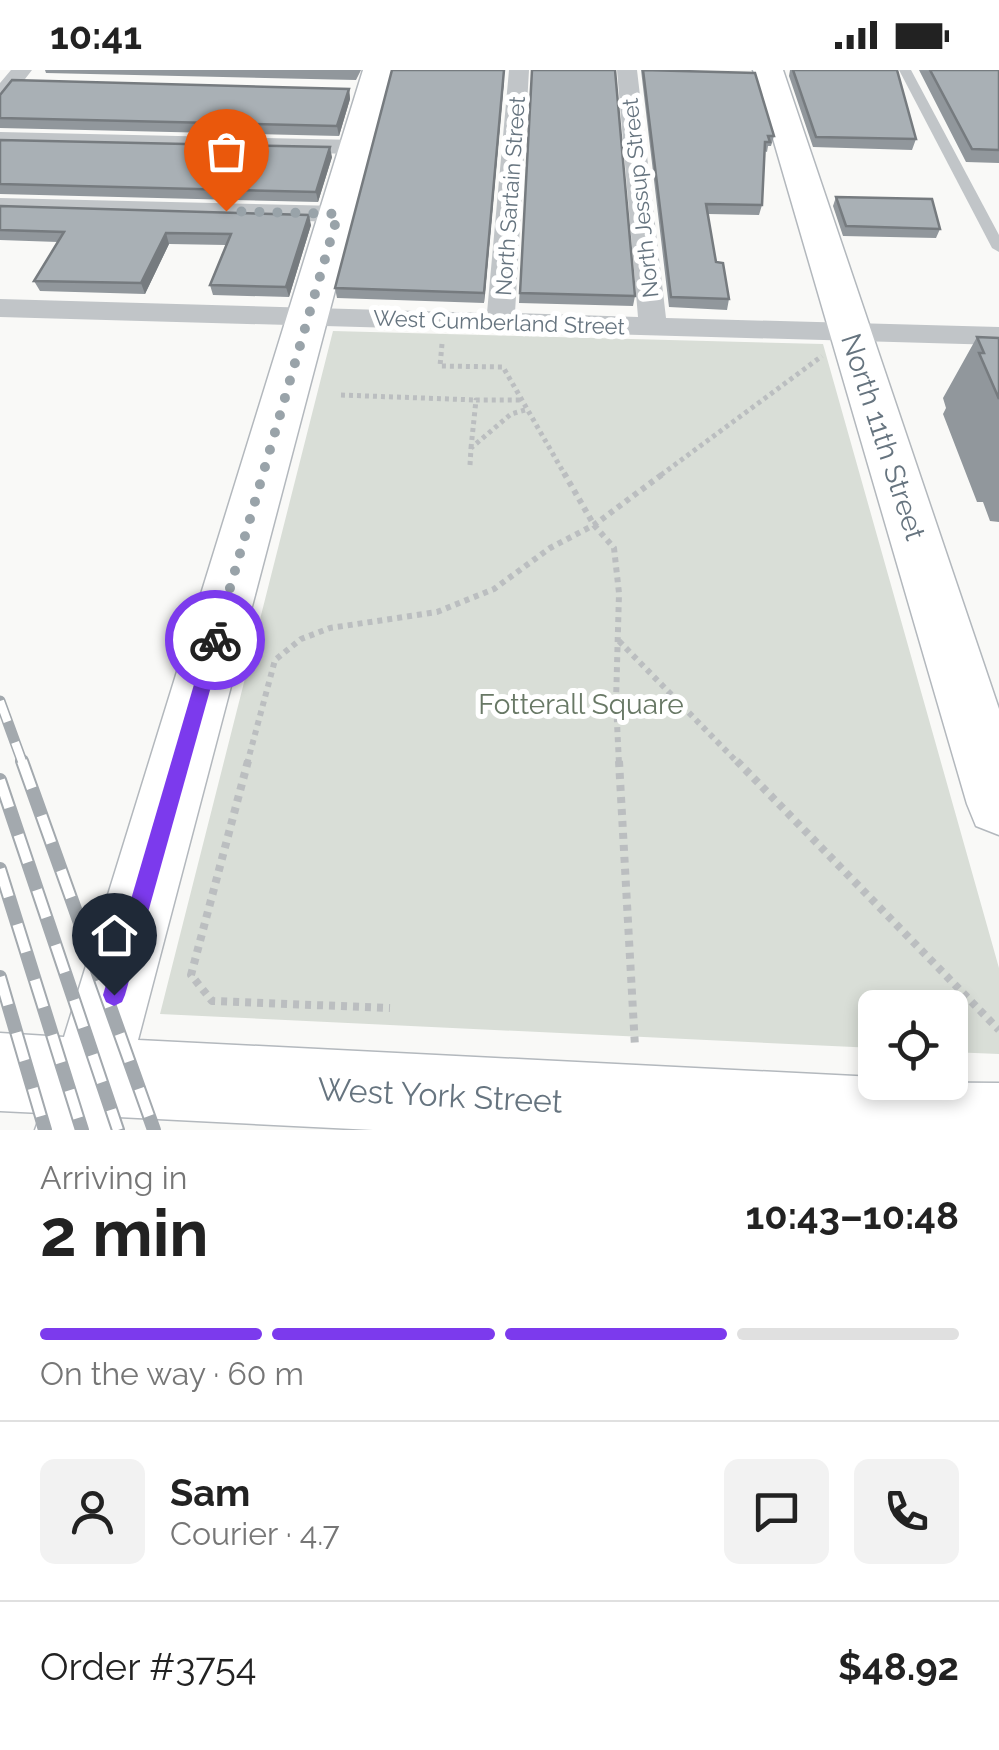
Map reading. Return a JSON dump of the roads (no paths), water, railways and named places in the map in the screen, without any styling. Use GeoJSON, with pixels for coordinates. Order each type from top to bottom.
{"type":"FeatureCollection","features":[{"type":"Feature","properties":{"kind":"main road","name":"North 11th Street"},"geometry":{"type":"LineString","coordinates":[[768,70],[838,342],[999,804]]}},
{"type":"Feature","properties":{"kind":"main road"},"geometry":{"type":"LineString","coordinates":[[83,1104],[338,214],[368,83]]}},
{"type":"Feature","properties":{"kind":"main road","name":"West York Street"},"geometry":{"type":"LineString","coordinates":[[0,1072],[83,1104],[999,1123]]}},
{"type":"Feature","properties":{"kind":"street","name":"North Sartain Street"},"geometry":{"type":"LineString","coordinates":[[500,322],[518,70]]}},
{"type":"Feature","properties":{"kind":"street","name":"North Jessup Street"},"geometry":{"type":"LineString","coordinates":[[628,70],[653,326]]}},
{"type":"Feature","properties":{"kind":"street"},"geometry":{"type":"LineString","coordinates":[[11,83],[50,83]]}},
{"type":"Feature","properties":{"kind":"street"},"geometry":{"type":"LineString","coordinates":[[0,138],[356,147]]}},
{"type":"Feature","properties":{"kind":"street"},"geometry":{"type":"LineString","coordinates":[[0,205],[338,214]]}},
{"type":"Feature","properties":{"kind":"street","name":"West Cumberland Street"},"geometry":{"type":"LineString","coordinates":[[0,308],[653,326],[838,342],[999,336]]}},
{"type":"Feature","properties":{"kind":"lane"},"geometry":{"type":"LineString","coordinates":[[906,70],[999,248]]}},
{"type":"Feature","properties":{"kind":"railway"},"geometry":{"type":"LineString","coordinates":[[0,701],[23,764]]}},
{"type":"Feature","properties":{"kind":"railway"},"geometry":{"type":"LineString","coordinates":[[22,761],[154,1130]]}},
{"type":"Feature","properties":{"kind":"railway"},"geometry":{"type":"LineString","coordinates":[[0,780],[118,1130]]}},
{"type":"Feature","properties":{"kind":"railway"},"geometry":{"type":"LineString","coordinates":[[0,869],[82,1130]]}},
{"type":"Feature","properties":{"kind":"railway"},"geometry":{"type":"LineString","coordinates":[[0,977],[45,1130]]}},
{"type":"Feature","properties":{"kind":"park label","name":"Fotterall Square"},"geometry":{"type":"Point","coordinates":[581,704]}}]}
